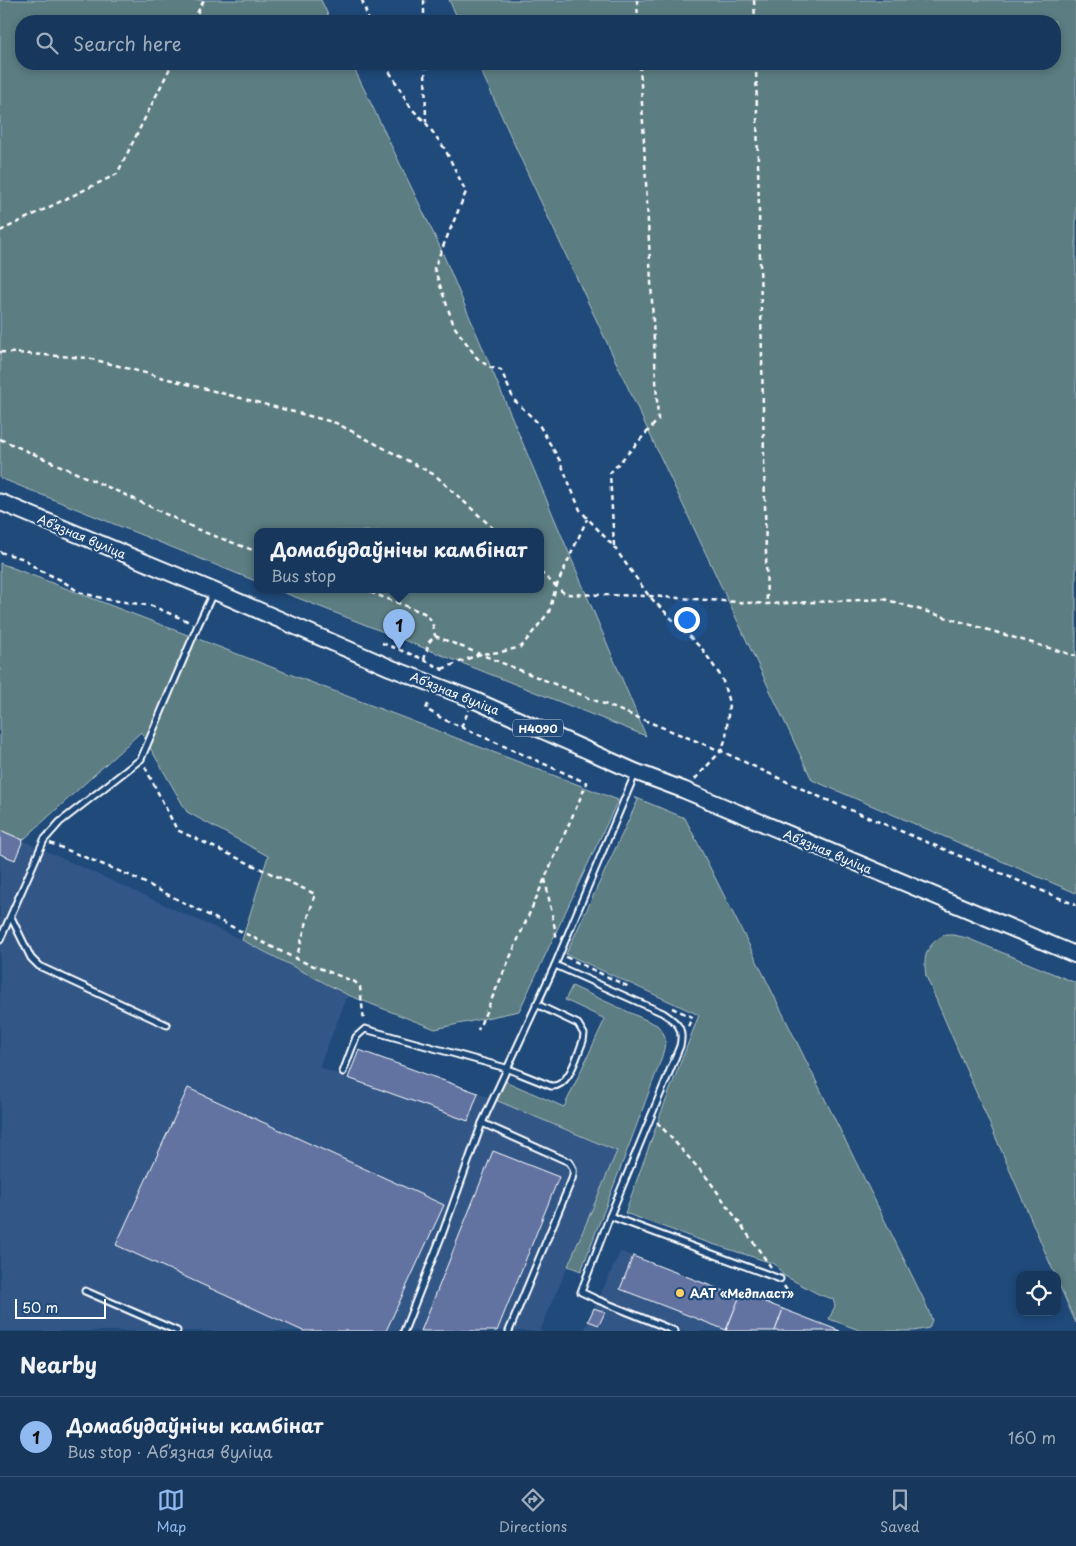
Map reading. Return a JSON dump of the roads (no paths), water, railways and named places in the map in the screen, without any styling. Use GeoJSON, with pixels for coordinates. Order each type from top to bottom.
{"type":"FeatureCollection","features":[{"type":"Feature","properties":{"kind":"main road","name":"Абʼязная вуліца"},"geometry":{"type":"LineString","coordinates":[[0,502],[214,591],[391,668],[474,700],[636,772],[684,790],[1076,955]]}},
{"type":"Feature","properties":{"kind":"lane"},"geometry":{"type":"LineString","coordinates":[[0,940],[44,840],[60,822],[141,759],[214,591]]}},
{"type":"Feature","properties":{"kind":"lane"},"geometry":{"type":"LineString","coordinates":[[404,1331],[443,1232],[482,1123],[555,965],[636,772]]}},
{"type":"Feature","properties":{"kind":"lane"},"geometry":{"type":"LineString","coordinates":[[11,917],[31,958],[39,966],[168,1025]]}},
{"type":"Feature","properties":{"kind":"lane"},"geometry":{"type":"LineString","coordinates":[[555,965],[663,1013],[678,1024],[682,1035],[680,1046],[581,1292],[675,1331]]}},
{"type":"Feature","properties":{"kind":"lane"},"geometry":{"type":"LineString","coordinates":[[343,1072],[356,1037],[365,1029],[506,1068],[557,1087],[568,1076],[583,1041],[584,1034],[578,1024],[536,1004]]}},
{"type":"Feature","properties":{"kind":"lane"},"geometry":{"type":"LineString","coordinates":[[482,1123],[569,1162],[573,1166],[574,1172],[509,1331]]}},
{"type":"Feature","properties":{"kind":"lane"},"geometry":{"type":"LineString","coordinates":[[610,1216],[780,1279]]}},
{"type":"Feature","properties":{"kind":"lane"},"geometry":{"type":"LineString","coordinates":[[85,1291],[177,1331]]}},
{"type":"Feature","properties":{"kind":"place","name":"Домабудаўнічы камбінат"},"geometry":{"type":"Point","coordinates":[399,650]}},
{"type":"Feature","properties":{"kind":"place","name":"ААТ «Медпласт»"},"geometry":{"type":"Point","coordinates":[680,1293]}}]}
